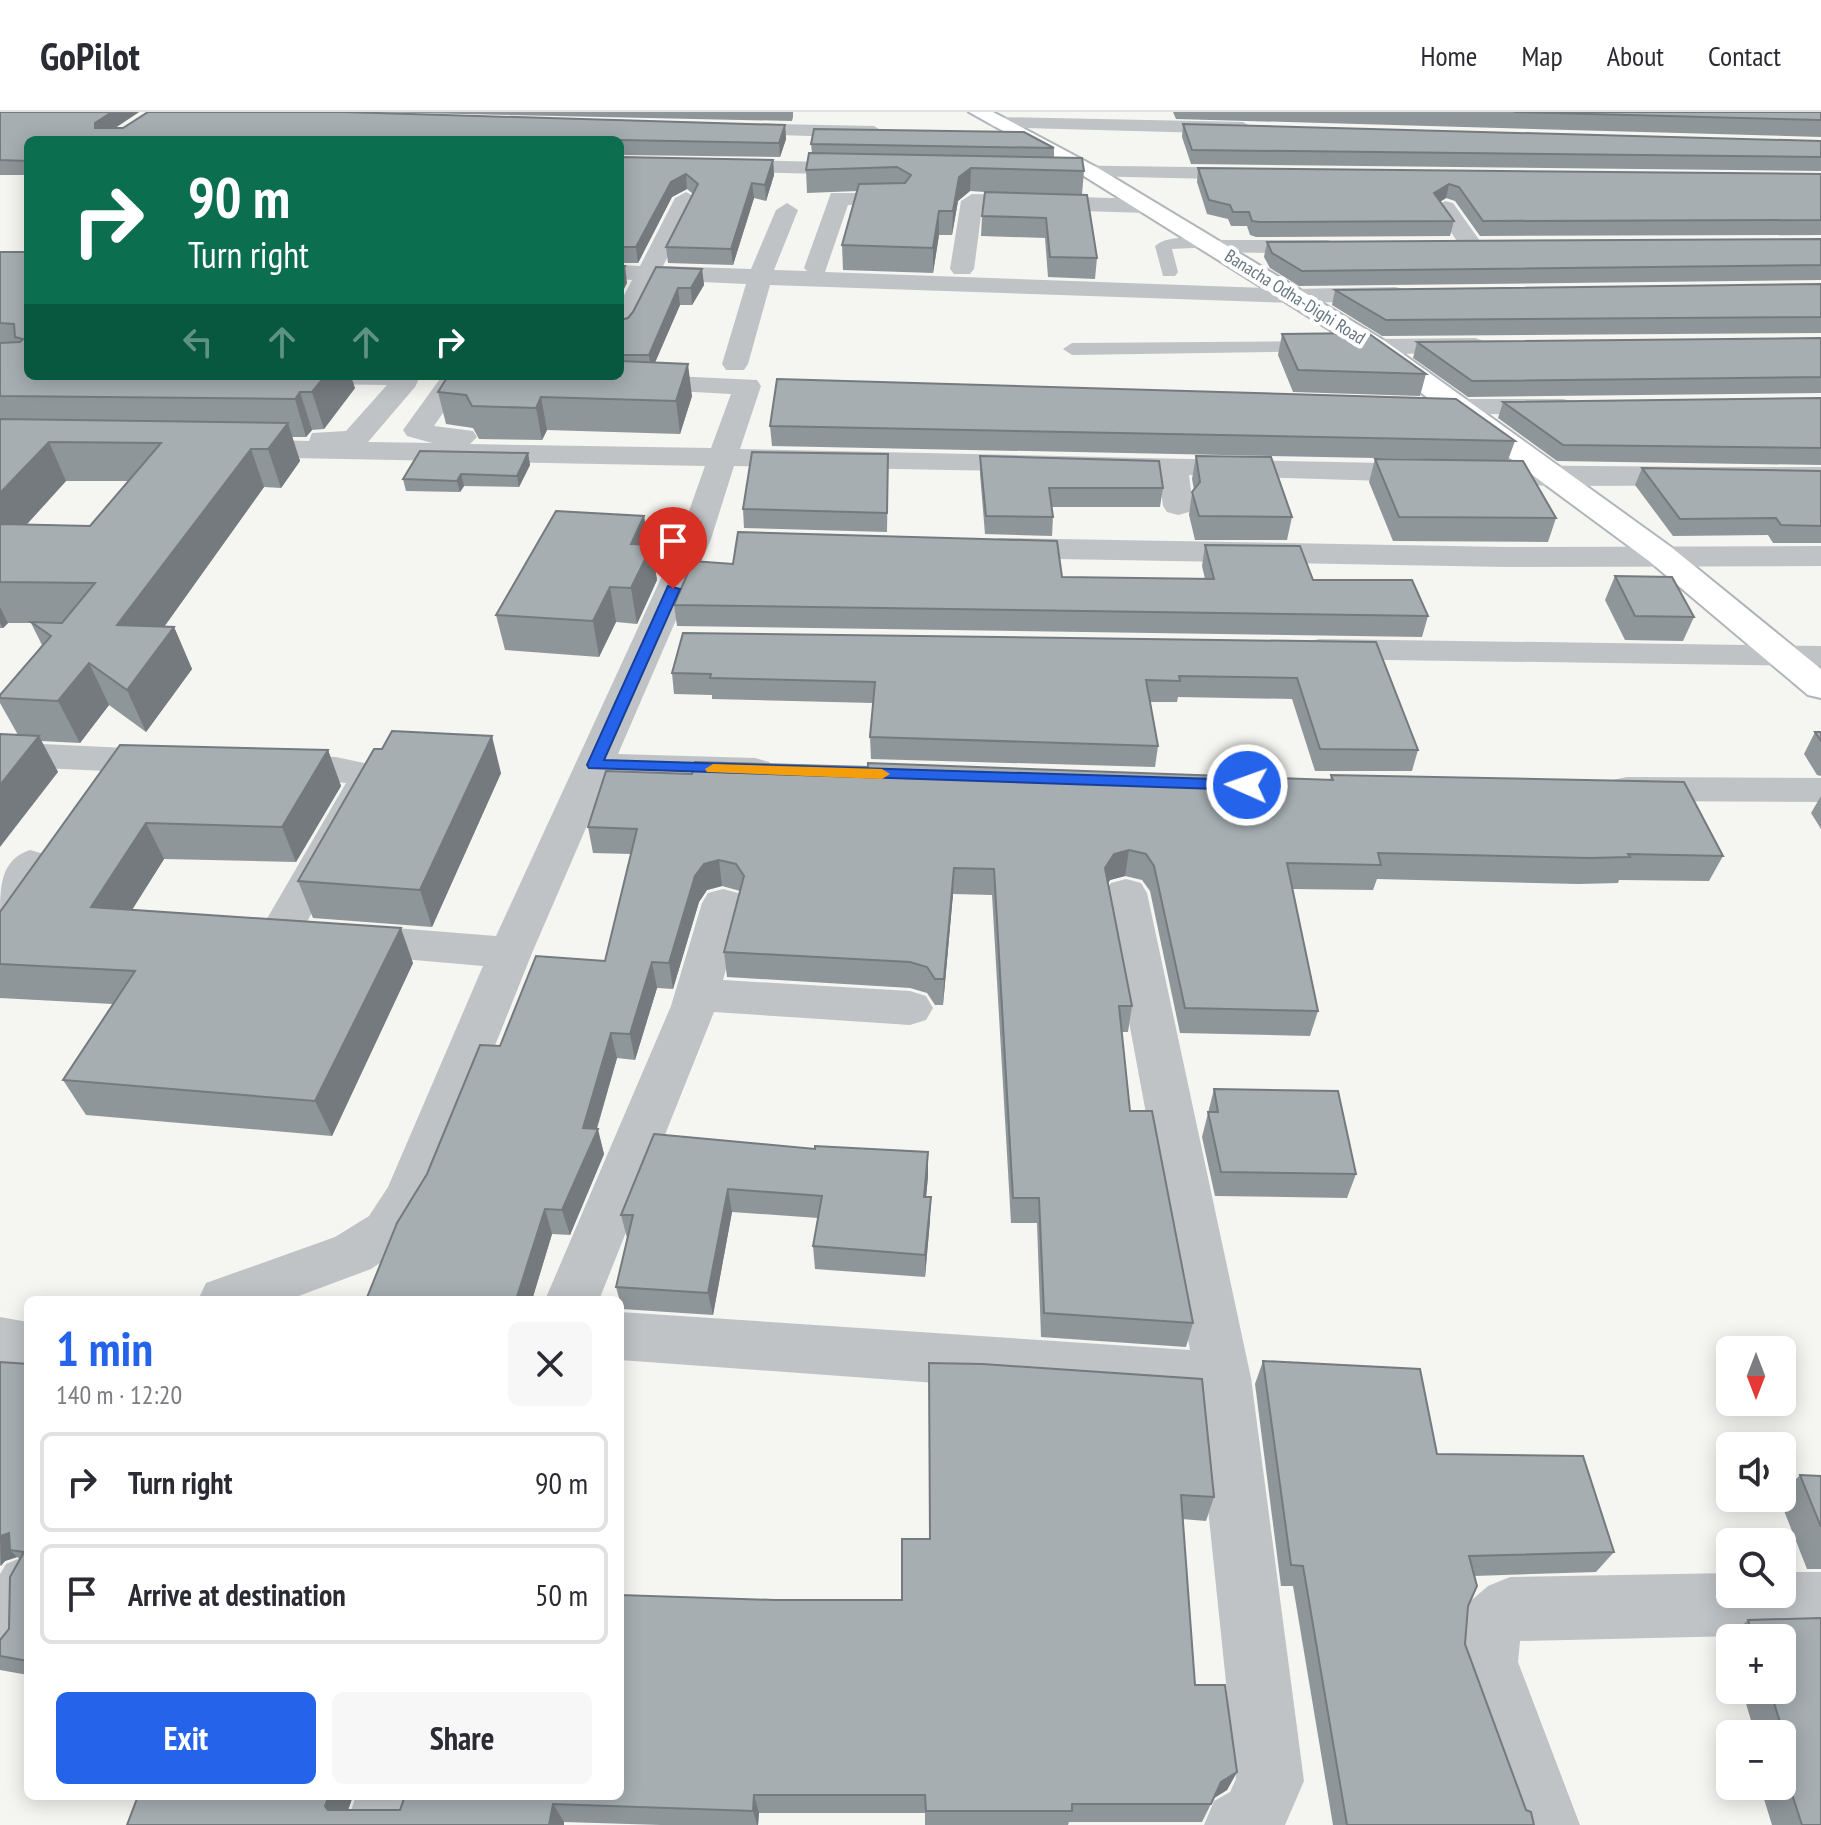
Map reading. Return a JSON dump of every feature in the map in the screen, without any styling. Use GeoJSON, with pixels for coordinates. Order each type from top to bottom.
{"type":"FeatureCollection","features":[{"type":"Feature","properties":{"kind":"street"},"geometry":{"type":"LineString","coordinates":[[993,126],[1256,128]]}},
{"type":"Feature","properties":{"kind":"street","name":"Banacha Odha-Dighi Road"},"geometry":{"type":"LineString","coordinates":[[993,126],[1091,172],[1376,347],[1660,554],[1821,687]]}},
{"type":"Feature","properties":{"kind":"street"},"geometry":{"type":"LineString","coordinates":[[712,129],[887,132]]}},
{"type":"Feature","properties":{"kind":"street"},"geometry":{"type":"LineString","coordinates":[[624,163],[881,169]]}},
{"type":"Feature","properties":{"kind":"street"},"geometry":{"type":"LineString","coordinates":[[1031,171],[1283,174]]}},
{"type":"Feature","properties":{"kind":"street"},"geometry":{"type":"LineString","coordinates":[[624,319],[686,198]]}},
{"type":"Feature","properties":{"kind":"street"},"geometry":{"type":"LineString","coordinates":[[816,268],[839,198],[913,200]]}},
{"type":"Feature","properties":{"kind":"street"},"geometry":{"type":"LineString","coordinates":[[962,269],[964,201],[1147,206]]}},
{"type":"Feature","properties":{"kind":"street"},"geometry":{"type":"LineString","coordinates":[[1445,208],[1472,246]]}},
{"type":"Feature","properties":{"kind":"street"},"geometry":{"type":"LineString","coordinates":[[735,364],[760,276],[787,210]]}},
{"type":"Feature","properties":{"kind":"street"},"geometry":{"type":"LineString","coordinates":[[1211,245],[1351,247]]}},
{"type":"Feature","properties":{"kind":"street"},"geometry":{"type":"LineString","coordinates":[[1442,246],[1501,246]]}},
{"type":"Feature","properties":{"kind":"street"},"geometry":{"type":"LineString","coordinates":[[624,272],[1293,296],[1421,294]]}},
{"type":"Feature","properties":{"kind":"street"},"geometry":{"type":"LineString","coordinates":[[1376,347],[1503,346]]}},
{"type":"Feature","properties":{"kind":"street"},"geometry":{"type":"LineString","coordinates":[[403,380],[405,381],[354,440],[241,435],[209,443],[724,449]]}},
{"type":"Feature","properties":{"kind":"street"},"geometry":{"type":"LineString","coordinates":[[452,380],[417,430],[438,436],[1173,467],[1393,470],[1555,477],[1821,476]]}},
{"type":"Feature","properties":{"kind":"street"},"geometry":{"type":"LineString","coordinates":[[236,1296],[353,1253],[387,1231],[409,1198],[510,953],[595,765],[667,639],[710,540],[724,449],[747,386],[606,381]]}},
{"type":"Feature","properties":{"kind":"street"},"geometry":{"type":"LineString","coordinates":[[1397,406],[1585,406]]}},
{"type":"Feature","properties":{"kind":"street"},"geometry":{"type":"LineString","coordinates":[[1173,467],[1178,506]]}},
{"type":"Feature","properties":{"kind":"street"},"geometry":{"type":"LineString","coordinates":[[976,547],[1288,554],[1821,556]]}},
{"type":"Feature","properties":{"kind":"street"},"geometry":{"type":"LineString","coordinates":[[1288,649],[1821,656]]}},
{"type":"Feature","properties":{"kind":"street"},"geometry":{"type":"LineString","coordinates":[[0,754],[199,763]]}},
{"type":"Feature","properties":{"kind":"street"},"geometry":{"type":"LineString","coordinates":[[244,765],[336,769],[369,776],[279,934]]}},
{"type":"Feature","properties":{"kind":"street"},"geometry":{"type":"LineString","coordinates":[[595,765],[786,771]]}},
{"type":"Feature","properties":{"kind":"street"},"geometry":{"type":"LineString","coordinates":[[1598,788],[1821,790]]}},
{"type":"Feature","properties":{"kind":"street"},"geometry":{"type":"LineString","coordinates":[[0,903],[30,864]]}},
{"type":"Feature","properties":{"kind":"street"},"geometry":{"type":"LineString","coordinates":[[1126,893],[1223,1378],[1270,1781],[1254,1816],[1238,1825]]}},
{"type":"Feature","properties":{"kind":"street"},"geometry":{"type":"LineString","coordinates":[[574,1296],[698,995],[723,903]]}},
{"type":"Feature","properties":{"kind":"street"},"geometry":{"type":"LineString","coordinates":[[237,931],[510,953]]}},
{"type":"Feature","properties":{"kind":"street"},"geometry":{"type":"LineString","coordinates":[[698,995],[910,1008]]}},
{"type":"Feature","properties":{"kind":"street"},"geometry":{"type":"LineString","coordinates":[[624,1336],[1223,1378]]}},
{"type":"Feature","properties":{"kind":"street"},"geometry":{"type":"LineString","coordinates":[[0,1342],[24,1346]]}},
{"type":"Feature","properties":{"kind":"street"},"geometry":{"type":"LineString","coordinates":[[0,1633],[24,1593]]}},
{"type":"Feature","properties":{"kind":"street"},"geometry":{"type":"LineString","coordinates":[[1546,1825],[1486,1662],[1489,1626],[1510,1608],[1821,1603]]}},
{"type":"Feature","properties":{"kind":"street"},"geometry":{"type":"LineString","coordinates":[[380,1825],[389,1800]]}},
{"type":"Feature","properties":{"kind":"lane"},"geometry":{"type":"LineString","coordinates":[[1169,272],[1163,246],[1211,245]]}},
{"type":"Feature","properties":{"kind":"lane"},"geometry":{"type":"LineString","coordinates":[[1072,349],[1376,347]]}},
{"type":"Feature","properties":{"kind":"building"},"geometry":{"type":"Polygon","coordinates":[[[0,112],[112,112],[95,123],[95,128],[123,128],[148,112],[344,112],[785,125],[779,143],[624,140],[624,136],[24,136],[24,161],[0,160],[0,112]]]}},
{"type":"Feature","properties":{"kind":"building"},"geometry":{"type":"Polygon","coordinates":[[[1514,112],[1821,112],[1821,120],[1514,112]]]}},
{"type":"Feature","properties":{"kind":"building"},"geometry":{"type":"Polygon","coordinates":[[[1183,124],[1821,141],[1821,157],[1192,150],[1183,124]]]}},
{"type":"Feature","properties":{"kind":"building"},"geometry":{"type":"Polygon","coordinates":[[[814,129],[1024,132],[1054,148],[811,144],[814,129]]]}},
{"type":"Feature","properties":{"kind":"building"},"geometry":{"type":"Polygon","coordinates":[[[809,153],[1082,158],[1084,171],[971,168],[959,177],[953,211],[939,211],[933,248],[842,245],[859,184],[905,183],[911,175],[897,167],[806,170],[809,153]]]}},
{"type":"Feature","properties":{"kind":"building"},"geometry":{"type":"Polygon","coordinates":[[[624,157],[773,160],[765,185],[752,183],[731,249],[666,247],[698,184],[686,174],[671,182],[636,247],[624,247],[624,157]]]}},
{"type":"Feature","properties":{"kind":"building"},"geometry":{"type":"Polygon","coordinates":[[[1198,168],[1821,174],[1821,220],[1483,221],[1459,187],[1449,184],[1434,193],[1454,221],[1259,222],[1252,221],[1249,212],[1233,212],[1230,205],[1209,200],[1198,168]]]}},
{"type":"Feature","properties":{"kind":"building"},"geometry":{"type":"Polygon","coordinates":[[[985,192],[1087,195],[1097,258],[1050,257],[1046,218],[982,216],[985,192]]]}},
{"type":"Feature","properties":{"kind":"building"},"geometry":{"type":"Polygon","coordinates":[[[1821,239],[1821,265],[1302,271],[1272,253],[1267,242],[1821,239]]]}},
{"type":"Feature","properties":{"kind":"building"},"geometry":{"type":"Polygon","coordinates":[[[0,252],[24,252],[24,380],[322,380],[312,392],[300,392],[295,399],[0,396],[0,343],[20,342],[23,339],[15,337],[14,324],[0,323],[0,252]]]}},
{"type":"Feature","properties":{"kind":"building"},"geometry":{"type":"Polygon","coordinates":[[[656,267],[702,269],[691,288],[678,288],[649,355],[624,355],[624,319],[633,312],[656,267]]]}},
{"type":"Feature","properties":{"kind":"building"},"geometry":{"type":"Polygon","coordinates":[[[1821,284],[1821,317],[1386,320],[1335,290],[1821,284]]]}},
{"type":"Feature","properties":{"kind":"building"},"geometry":{"type":"Polygon","coordinates":[[[1368,333],[1426,374],[1298,370],[1282,334],[1368,333]]]}},
{"type":"Feature","properties":{"kind":"building"},"geometry":{"type":"Polygon","coordinates":[[[1821,338],[1821,377],[1472,381],[1417,342],[1821,338]]]}},
{"type":"Feature","properties":{"kind":"building"},"geometry":{"type":"Polygon","coordinates":[[[624,361],[688,364],[676,401],[541,397],[536,408],[472,406],[466,395],[438,392],[446,380],[624,380],[624,361]]]}},
{"type":"Feature","properties":{"kind":"building"},"geometry":{"type":"Polygon","coordinates":[[[777,379],[1456,399],[1515,441],[770,426],[777,379]]]}},
{"type":"Feature","properties":{"kind":"building"},"geometry":{"type":"Polygon","coordinates":[[[1821,398],[1821,448],[1563,445],[1503,402],[1821,398]]]}},
{"type":"Feature","properties":{"kind":"building"},"geometry":{"type":"Polygon","coordinates":[[[0,419],[288,423],[268,449],[251,449],[117,625],[174,627],[127,690],[89,663],[58,701],[0,698],[51,636],[31,622],[62,623],[95,583],[0,582],[0,524],[90,526],[161,443],[49,442],[0,493],[0,419]]]}},
{"type":"Feature","properties":{"kind":"building"},"geometry":{"type":"Polygon","coordinates":[[[420,451],[528,453],[517,476],[461,474],[457,481],[403,479],[420,451]]]}},
{"type":"Feature","properties":{"kind":"building"},"geometry":{"type":"Polygon","coordinates":[[[752,452],[888,454],[887,513],[743,509],[752,452]]]}},
{"type":"Feature","properties":{"kind":"building"},"geometry":{"type":"Polygon","coordinates":[[[980,456],[1159,461],[1163,488],[1049,488],[1053,517],[986,516],[980,456]]]}},
{"type":"Feature","properties":{"kind":"building"},"geometry":{"type":"Polygon","coordinates":[[[1196,456],[1271,457],[1292,517],[1199,516],[1192,492],[1200,482],[1196,456]]]}},
{"type":"Feature","properties":{"kind":"building"},"geometry":{"type":"Polygon","coordinates":[[[1375,459],[1523,461],[1556,518],[1399,517],[1375,459]]]}},
{"type":"Feature","properties":{"kind":"building"},"geometry":{"type":"Polygon","coordinates":[[[1642,468],[1821,471],[1821,526],[1781,525],[1776,518],[1680,519],[1642,468]]]}},
{"type":"Feature","properties":{"kind":"building"},"geometry":{"type":"Polygon","coordinates":[[[556,511],[644,516],[631,544],[652,545],[631,588],[610,587],[593,621],[496,615],[556,511]]]}},
{"type":"Feature","properties":{"kind":"building"},"geometry":{"type":"Polygon","coordinates":[[[738,532],[1057,541],[1062,577],[1214,579],[1205,545],[1300,546],[1313,580],[1412,580],[1428,616],[674,605],[693,561],[733,564],[738,532]]]}},
{"type":"Feature","properties":{"kind":"building"},"geometry":{"type":"Polygon","coordinates":[[[1615,576],[1672,577],[1694,617],[1635,616],[1615,576]]]}},
{"type":"Feature","properties":{"kind":"building"},"geometry":{"type":"Polygon","coordinates":[[[683,633],[1376,642],[1418,750],[1320,749],[1297,678],[1179,676],[1180,681],[1146,680],[1158,746],[870,737],[875,682],[710,678],[711,674],[672,673],[683,633]]]}},
{"type":"Feature","properties":{"kind":"building"},"geometry":{"type":"Polygon","coordinates":[[[392,731],[492,736],[420,890],[298,881],[374,749],[382,749],[392,731]]]}},
{"type":"Feature","properties":{"kind":"building"},"geometry":{"type":"Polygon","coordinates":[[[0,734],[39,736],[0,785],[0,734]]]}},
{"type":"Feature","properties":{"kind":"building"},"geometry":{"type":"Polygon","coordinates":[[[120,745],[328,750],[282,827],[146,823],[91,907],[401,928],[315,1101],[63,1080],[135,971],[0,964],[0,912],[120,745]]]}},
{"type":"Feature","properties":{"kind":"building"},"geometry":{"type":"Polygon","coordinates":[[[695,762],[868,767],[868,763],[1333,780],[1331,775],[1684,782],[1723,856],[1628,854],[1630,857],[1590,858],[1378,853],[1381,865],[1287,863],[1318,1011],[1185,1008],[1154,866],[1146,854],[1129,850],[1114,854],[1105,868],[1132,1006],[1119,1006],[1130,1111],[1152,1111],[1193,1323],[1044,1313],[1039,1198],[1013,1198],[994,869],[954,868],[944,979],[935,979],[927,967],[910,962],[724,952],[744,876],[736,864],[719,860],[704,864],[695,876],[669,963],[652,962],[630,1034],[611,1033],[583,1128],[598,1129],[562,1210],[545,1209],[517,1296],[368,1296],[397,1223],[427,1174],[480,1045],[500,1046],[536,956],[605,961],[637,829],[588,827],[606,771],[692,774],[695,762]]]}},
{"type":"Feature","properties":{"kind":"building"},"geometry":{"type":"Polygon","coordinates":[[[1214,1089],[1338,1091],[1356,1174],[1221,1172],[1208,1112],[1218,1112],[1214,1089]]]}},
{"type":"Feature","properties":{"kind":"building"},"geometry":{"type":"Polygon","coordinates":[[[654,1134],[815,1149],[815,1146],[928,1152],[924,1197],[931,1197],[925,1255],[813,1246],[822,1196],[728,1189],[708,1293],[616,1287],[633,1215],[621,1215],[654,1134]]]}},
{"type":"Feature","properties":{"kind":"building"},"geometry":{"type":"Polygon","coordinates":[[[1263,1361],[1420,1369],[1437,1454],[1583,1456],[1614,1552],[1469,1556],[1477,1586],[1468,1606],[1465,1644],[1534,1825],[1347,1825],[1303,1566],[1291,1565],[1263,1361]]]}},
{"type":"Feature","properties":{"kind":"building"},"geometry":{"type":"Polygon","coordinates":[[[0,1362],[24,1364],[24,1552],[10,1550],[9,1533],[0,1536],[0,1362]]]}},
{"type":"Feature","properties":{"kind":"building"},"geometry":{"type":"Polygon","coordinates":[[[929,1363],[1202,1379],[1214,1497],[1181,1495],[1195,1685],[1225,1685],[1237,1772],[1221,1782],[1211,1804],[1072,1804],[1072,1811],[926,1811],[925,1795],[754,1795],[753,1811],[553,1804],[549,1825],[127,1825],[136,1800],[327,1800],[325,1806],[328,1810],[400,1810],[404,1800],[624,1800],[624,1595],[902,1600],[902,1539],[930,1539],[929,1363]]]}},
{"type":"Feature","properties":{"kind":"building"},"geometry":{"type":"Polygon","coordinates":[[[1800,1475],[1821,1476],[1821,1527],[1800,1475]]]}},
{"type":"Feature","properties":{"kind":"building"},"geometry":{"type":"Polygon","coordinates":[[[24,1552],[24,1660],[0,1656],[0,1640],[9,1629],[10,1577],[24,1552]]]}},
{"type":"Feature","properties":{"kind":"building"},"geometry":{"type":"Polygon","coordinates":[[[1821,1618],[1821,1825],[1802,1825],[1794,1800],[1796,1720],[1779,1720],[1774,1704],[1796,1704],[1796,1624],[1749,1624],[1748,1620],[1821,1618]]]}},
{"type":"Feature","properties":{"kind":"slow traffic"},"geometry":{"type":"LineString","coordinates":[[713,769],[882,774]]}},
{"type":"Feature","properties":{"kind":"route"},"geometry":{"type":"LineString","coordinates":[[673,589],[595,765],[1247,785]]}}]}
